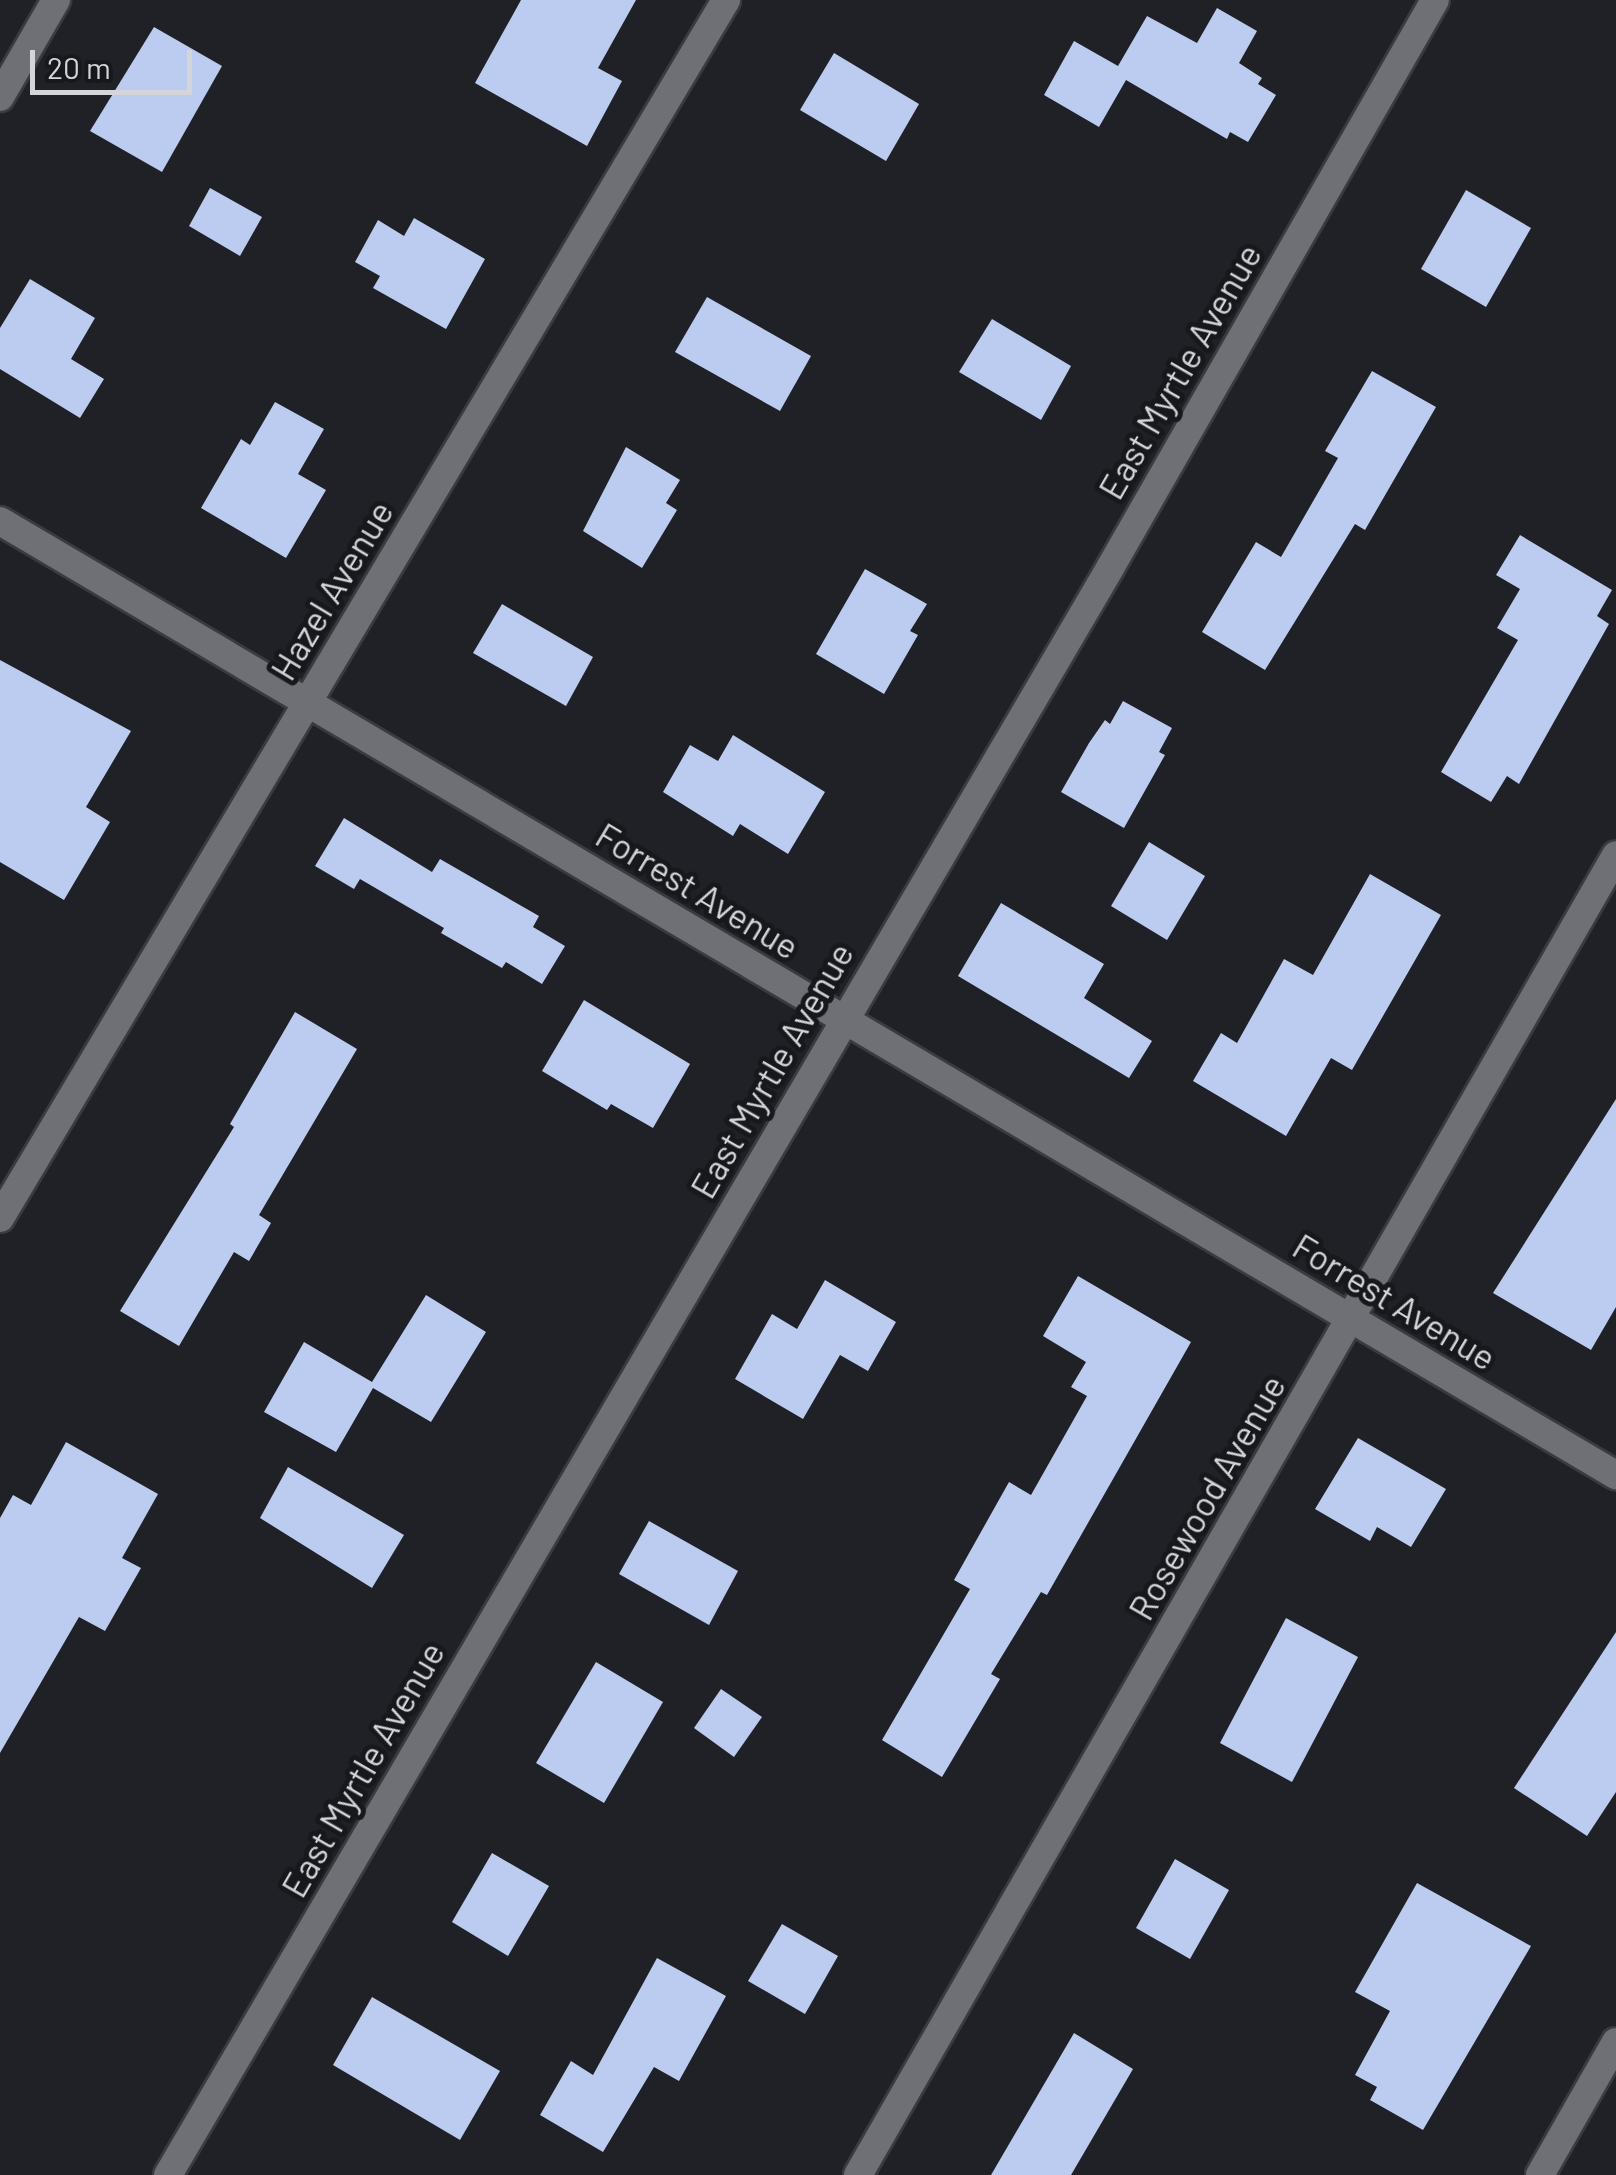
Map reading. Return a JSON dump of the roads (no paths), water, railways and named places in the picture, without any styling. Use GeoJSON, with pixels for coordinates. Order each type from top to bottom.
{"type":"FeatureCollection","features":[{"type":"Feature","properties":{"kind":"street"},"geometry":{"type":"LineString","coordinates":[[0,97],[56,0]]}},
{"type":"Feature","properties":{"kind":"street","name":"Hazel Avenue"},"geometry":{"type":"LineString","coordinates":[[0,1218],[726,0]]}},
{"type":"Feature","properties":{"kind":"street","name":"East Myrtle Avenue"},"geometry":{"type":"LineString","coordinates":[[168,2175],[1110,568],[1436,0]]}},
{"type":"Feature","properties":{"kind":"street","name":"Forrest Avenue"},"geometry":{"type":"LineString","coordinates":[[0,521],[1616,1475]]}},
{"type":"Feature","properties":{"kind":"street","name":"Rosewood Avenue"},"geometry":{"type":"LineString","coordinates":[[858,2175],[1616,855]]}},
{"type":"Feature","properties":{"kind":"street"},"geometry":{"type":"LineString","coordinates":[[1540,2175],[1616,2042]]}}]}
